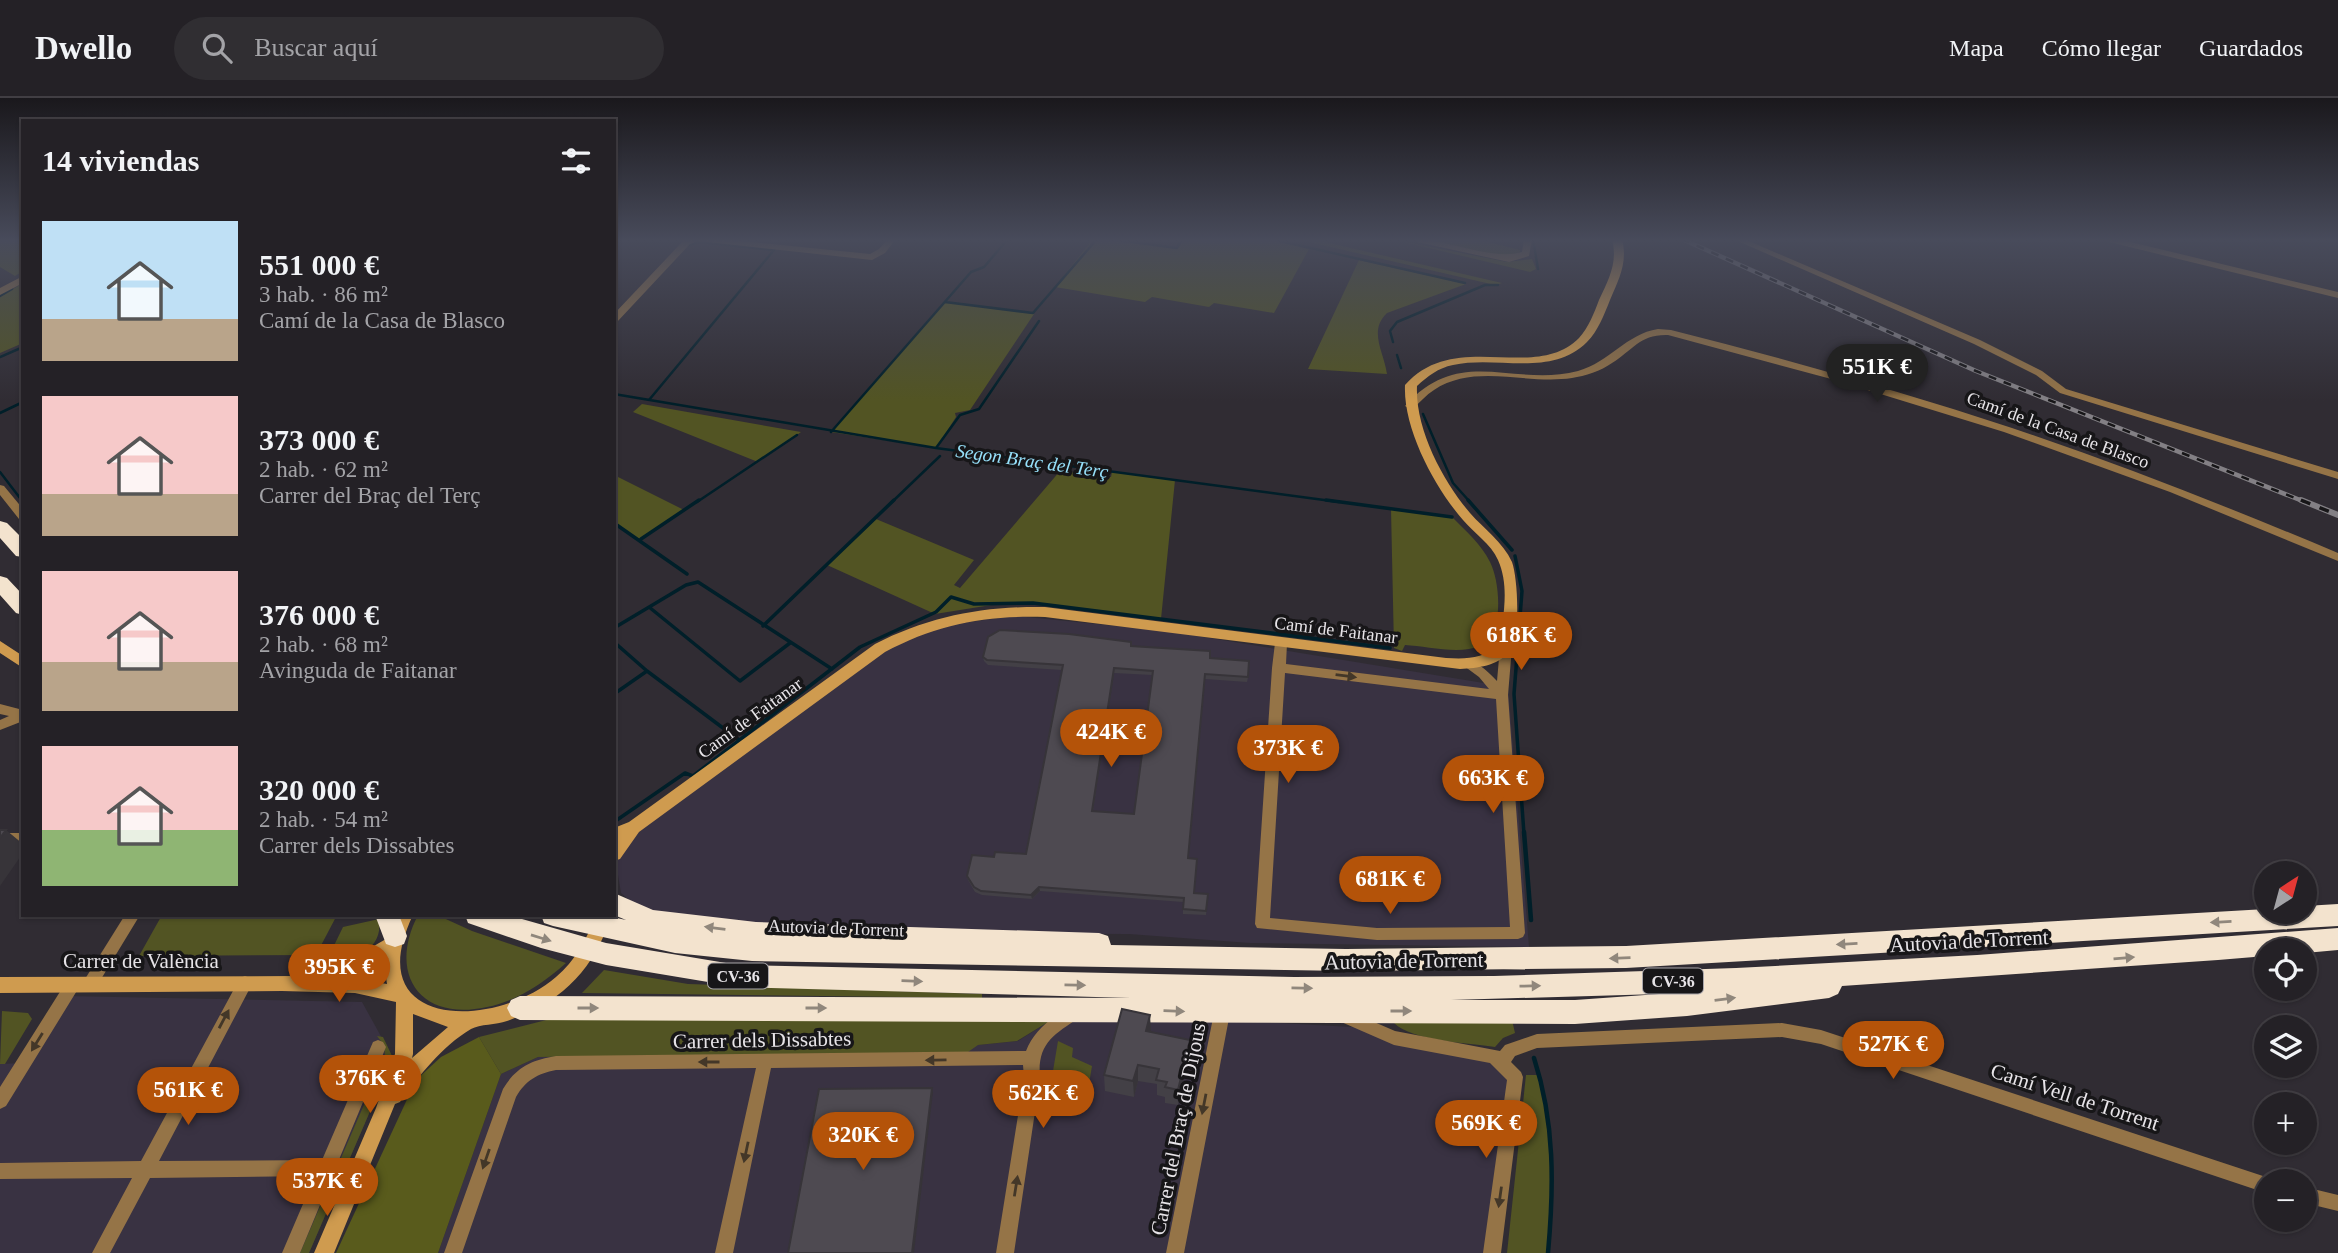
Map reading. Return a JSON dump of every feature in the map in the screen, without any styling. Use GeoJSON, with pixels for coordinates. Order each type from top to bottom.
{"type":"FeatureCollection","features":[{"type":"Feature","properties":{"kind":"highway"},"geometry":{"type":"LineString","coordinates":[[0,567],[21,587]]}},
{"type":"Feature","properties":{"kind":"highway"},"geometry":{"type":"LineString","coordinates":[[0,583],[21,606]]}},
{"type":"Feature","properties":{"kind":"highway"},"geometry":{"type":"LineString","coordinates":[[616,904],[650,920],[756,933],[1045,941],[1346,960]]}},
{"type":"Feature","properties":{"kind":"highway","name":"Autovia de Torrent"},"geometry":{"type":"LineString","coordinates":[[562,917],[675,942],[752,950],[1346,960],[1626,957],[2338,915]]}},
{"type":"Feature","properties":{"kind":"highway","name":"Autovia de Torrent"},"geometry":{"type":"LineString","coordinates":[[482,917],[541,939],[662,967],[738,976],[1373,989],[1592,984],[2074,962],[2338,939]]}},
{"type":"Feature","properties":{"kind":"highway"},"geometry":{"type":"LineString","coordinates":[[520,1008],[1081,1008],[1222,1013],[1575,1012],[1686,1004],[2074,962]]}},
{"type":"Feature","properties":{"kind":"street"},"geometry":{"type":"LineString","coordinates":[[616,318],[639,293]]}},
{"type":"Feature","properties":{"kind":"street"},"geometry":{"type":"LineString","coordinates":[[1281,642],[1262,925],[1377,934],[1518,933],[1502,695],[1511,592],[1506,565],[1499,550],[1464,513],[1439,477],[1410,406],[1411,385],[1433,367],[1455,360],[1554,357],[1580,343],[1594,326],[1608,293]]}},
{"type":"Feature","properties":{"kind":"street"},"geometry":{"type":"LineString","coordinates":[[1863,293],[1978,342],[2039,373],[2063,391],[2338,476]]}},
{"type":"Feature","properties":{"kind":"street","name":"Camí de la Casa de Blasco"},"geometry":{"type":"LineString","coordinates":[[1410,406],[1426,391],[1451,376],[1473,372],[1549,377],[1571,375],[1611,360],[1640,335],[1650,331],[1668,332],[1775,358],[2003,427],[2242,515],[2338,557]]}},
{"type":"Feature","properties":{"kind":"street"},"geometry":{"type":"LineString","coordinates":[[0,488],[21,514]]}},
{"type":"Feature","properties":{"kind":"street","name":"Camí de Faitanar"},"geometry":{"type":"LineString","coordinates":[[616,834],[634,827],[863,659],[900,637],[931,623],[992,612],[1045,612],[1466,663],[1492,660],[1506,646]]}},
{"type":"Feature","properties":{"kind":"street"},"geometry":{"type":"LineString","coordinates":[[0,646],[21,662]]}},
{"type":"Feature","properties":{"kind":"street"},"geometry":{"type":"LineString","coordinates":[[1466,663],[1483,674],[1502,695]]}},
{"type":"Feature","properties":{"kind":"street"},"geometry":{"type":"LineString","coordinates":[[1278,668],[1502,695]]}},
{"type":"Feature","properties":{"kind":"street"},"geometry":{"type":"LineString","coordinates":[[0,710],[21,715]]}},
{"type":"Feature","properties":{"kind":"street"},"geometry":{"type":"LineString","coordinates":[[0,725],[21,716]]}},
{"type":"Feature","properties":{"kind":"street","name":"Camí de Faitanar"},"geometry":{"type":"LineString","coordinates":[[616,851],[634,827]]}},
{"type":"Feature","properties":{"kind":"street"},"geometry":{"type":"LineString","coordinates":[[0,839],[21,839]]}},
{"type":"Feature","properties":{"kind":"street"},"geometry":{"type":"LineString","coordinates":[[0,1101],[131,917]]}},
{"type":"Feature","properties":{"kind":"street"},"geometry":{"type":"LineString","coordinates":[[385,1108],[422,1058],[468,1021],[497,1017],[554,989],[579,965],[596,940],[603,917]]}},
{"type":"Feature","properties":{"kind":"street"},"geometry":{"type":"LineString","coordinates":[[324,1253],[385,1108],[404,1054],[403,998],[391,972],[395,928]]}},
{"type":"Feature","properties":{"kind":"street","name":"Carrer de València"},"geometry":{"type":"LineString","coordinates":[[282,983],[349,969],[395,928]]}},
{"type":"Feature","properties":{"kind":"street"},"geometry":{"type":"LineString","coordinates":[[101,1253],[245,983]]}},
{"type":"Feature","properties":{"kind":"street","name":"Carrer de València"},"geometry":{"type":"LineString","coordinates":[[0,985],[355,985],[403,998],[432,1017],[468,1021]]}},
{"type":"Feature","properties":{"kind":"street"},"geometry":{"type":"LineString","coordinates":[[1005,1253],[1032,1078],[1029,1058],[1038,1040],[1081,1008]]}},
{"type":"Feature","properties":{"kind":"street"},"geometry":{"type":"LineString","coordinates":[[1332,1011],[1394,1038],[1494,1056],[1516,1077],[1492,1253]]}},
{"type":"Feature","properties":{"kind":"street","name":"Carrer del Braç de Dijous"},"geometry":{"type":"LineString","coordinates":[[1174,1253],[1222,1013]]}},
{"type":"Feature","properties":{"kind":"street","name":"Camí Vell de Torrent"},"geometry":{"type":"LineString","coordinates":[[1502,1061],[1510,1050],[1538,1041],[1782,1030],[1821,1037],[2254,1181]]}},
{"type":"Feature","properties":{"kind":"street"},"geometry":{"type":"LineString","coordinates":[[291,1253],[378,1047]]}},
{"type":"Feature","properties":{"kind":"street","name":"Carrer dels Dissabtes"},"geometry":{"type":"LineString","coordinates":[[453,1253],[509,1094],[525,1071],[555,1063],[1029,1058]]}},
{"type":"Feature","properties":{"kind":"street"},"geometry":{"type":"LineString","coordinates":[[724,1253],[765,1061]]}},
{"type":"Feature","properties":{"kind":"street"},"geometry":{"type":"LineString","coordinates":[[0,1171],[328,1168]]}},
{"type":"Feature","properties":{"kind":"street"},"geometry":{"type":"LineString","coordinates":[[2317,1198],[2338,1203]]}},
{"type":"Feature","properties":{"kind":"shaded area"},"geometry":{"type":"Polygon","coordinates":[[[1015,616],[1167,631],[1508,687],[1529,947],[1250,943],[1129,934],[865,933],[654,914],[635,905],[621,893],[616,863],[634,834],[876,657],[906,638],[946,625],[1015,616]]]}},
{"type":"Feature","properties":{"kind":"shaded area"},"geometry":{"type":"Polygon","coordinates":[[[65,996],[362,1002],[393,1058],[309,1253],[0,1253],[0,1064],[23,1063],[65,996]]]}},
{"type":"Feature","properties":{"kind":"shaded area"},"geometry":{"type":"Polygon","coordinates":[[[1186,1018],[1370,1028],[1494,1056],[1515,1077],[1492,1253],[438,1253],[501,1074],[538,1057],[978,1045],[1018,1041],[1053,1019],[1186,1018]]]}},
{"type":"Feature","properties":{"kind":"shaded area"},"geometry":{"type":"Polygon","coordinates":[[[479,1037],[501,1074],[438,1253],[336,1253],[416,1080],[441,1057],[479,1037]]]}},
{"type":"Feature","properties":{"kind":"green space"},"geometry":{"type":"Polygon","coordinates":[[[7,293],[21,293],[21,344],[0,353],[0,297],[7,293]]]}},
{"type":"Feature","properties":{"kind":"green space"},"geometry":{"type":"Polygon","coordinates":[[[1090,293],[1285,293],[1274,313],[1214,303],[1209,307],[1152,297],[1145,302],[1090,293]]]}},
{"type":"Feature","properties":{"kind":"green space"},"geometry":{"type":"Polygon","coordinates":[[[1344,293],[1442,293],[1387,313],[1381,320],[1378,334],[1387,374],[1308,369],[1344,293]]]}},
{"type":"Feature","properties":{"kind":"green space"},"geometry":{"type":"Polygon","coordinates":[[[944,302],[1034,314],[970,410],[955,413],[956,417],[936,448],[831,432],[944,302]]]}},
{"type":"Feature","properties":{"kind":"green space"},"geometry":{"type":"Polygon","coordinates":[[[642,404],[801,432],[758,462],[633,412],[642,404]]]}},
{"type":"Feature","properties":{"kind":"green space"},"geometry":{"type":"Polygon","coordinates":[[[1060,471],[1111,477],[1112,472],[1175,480],[1161,619],[1044,604],[1004,603],[935,614],[827,565],[876,519],[974,560],[954,585],[960,588],[1060,471]]]}},
{"type":"Feature","properties":{"kind":"green space"},"geometry":{"type":"Polygon","coordinates":[[[616,476],[684,510],[639,539],[616,525],[616,476]]]}},
{"type":"Feature","properties":{"kind":"green space"},"geometry":{"type":"Polygon","coordinates":[[[1391,509],[1452,517],[1487,556],[1498,594],[1497,620],[1494,631],[1480,646],[1462,650],[1405,645],[1402,651],[1394,648],[1391,509]]]}},
{"type":"Feature","properties":{"kind":"green space"},"geometry":{"type":"Polygon","coordinates":[[[161,917],[336,917],[316,955],[139,956],[161,917]]]}},
{"type":"Feature","properties":{"kind":"green space"},"geometry":{"type":"Polygon","coordinates":[[[417,917],[441,917],[472,931],[566,963],[539,984],[509,1000],[464,1010],[444,1007],[428,1000],[416,989],[409,974],[406,957],[409,937],[417,917]]]}},
{"type":"Feature","properties":{"kind":"green space"},"geometry":{"type":"Polygon","coordinates":[[[379,919],[379,930],[371,947],[354,958],[324,966],[343,927],[379,919]]]}},
{"type":"Feature","properties":{"kind":"green space"},"geometry":{"type":"Polygon","coordinates":[[[604,970],[688,984],[982,994],[982,998],[582,993],[604,970]]]}},
{"type":"Feature","properties":{"kind":"green space"},"geometry":{"type":"Polygon","coordinates":[[[2,1011],[28,1013],[32,1019],[5,1064],[0,1064],[2,1011]]]}},
{"type":"Feature","properties":{"kind":"green space"},"geometry":{"type":"Polygon","coordinates":[[[566,1015],[1053,1019],[1017,1041],[978,1045],[968,1052],[538,1057],[501,1074],[479,1037],[566,1015]]]}},
{"type":"Feature","properties":{"kind":"green space"},"geometry":{"type":"Polygon","coordinates":[[[1396,1019],[1512,1020],[1515,1033],[1503,1038],[1495,1047],[1414,1034],[1394,1023],[1396,1019]]]}},
{"type":"Feature","properties":{"kind":"green space"},"geometry":{"type":"Polygon","coordinates":[[[377,1036],[383,1037],[393,1058],[309,1253],[300,1253],[385,1056],[384,1045],[377,1036]]]}},
{"type":"Feature","properties":{"kind":"green space"},"geometry":{"type":"Polygon","coordinates":[[[1058,1041],[1073,1048],[1072,1057],[1092,1066],[1088,1090],[1051,1083],[1058,1041]]]}},
{"type":"Feature","properties":{"kind":"green space"},"geometry":{"type":"Polygon","coordinates":[[[1526,1075],[1540,1075],[1551,1142],[1552,1206],[1548,1253],[1507,1253],[1526,1075]]]}},
{"type":"Feature","properties":{"kind":"building"},"geometry":{"type":"Polygon","coordinates":[[[1000,630],[1069,634],[1131,642],[1131,646],[1210,651],[1210,658],[1249,661],[1248,677],[1205,674],[1188,858],[1197,859],[1194,893],[1208,894],[1206,911],[1183,909],[1184,898],[1039,887],[1031,895],[981,891],[974,887],[967,876],[972,855],[994,857],[995,852],[1026,854],[1063,665],[987,660],[983,657],[988,637],[1000,630]],[[1114,668],[1092,811],[1134,814],[1153,671],[1114,668]]]}},
{"type":"Feature","properties":{"kind":"building"},"geometry":{"type":"Polygon","coordinates":[[[1122,1009],[1150,1015],[1146,1031],[1190,1040],[1178,1090],[1165,1087],[1167,1082],[1156,1080],[1159,1069],[1138,1065],[1133,1081],[1104,1075],[1122,1009]]]}},
{"type":"Feature","properties":{"kind":"building"},"geometry":{"type":"Polygon","coordinates":[[[932,1088],[912,1253],[788,1253],[819,1089],[932,1088]]]}},
{"type":"Feature","properties":{"kind":"waterway"},"geometry":{"type":"LineString","coordinates":[[0,296],[5,293]]}},
{"type":"Feature","properties":{"kind":"waterway"},"geometry":{"type":"LineString","coordinates":[[649,400],[738,293]]}},
{"type":"Feature","properties":{"kind":"waterway"},"geometry":{"type":"LineString","coordinates":[[832,431],[953,293]]}},
{"type":"Feature","properties":{"kind":"waterway"},"geometry":{"type":"LineString","coordinates":[[945,302],[1033,313],[1050,293]]}},
{"type":"Feature","properties":{"kind":"waterway"},"geometry":{"type":"LineString","coordinates":[[1393,342],[1390,331],[1397,322],[1466,293]]}},
{"type":"Feature","properties":{"kind":"waterway"},"geometry":{"type":"LineString","coordinates":[[936,448],[960,415],[979,409],[1039,321]]}},
{"type":"Feature","properties":{"kind":"waterway"},"geometry":{"type":"LineString","coordinates":[[0,357],[21,348]]}},
{"type":"Feature","properties":{"kind":"waterway"},"geometry":{"type":"LineString","coordinates":[[1397,355],[1401,368]]}},
{"type":"Feature","properties":{"kind":"waterway","name":"Segon Braç del Terç"},"geometry":{"type":"LineString","coordinates":[[616,394],[649,400]]}},
{"type":"Feature","properties":{"kind":"waterway","name":"Segon Braç del Terç"},"geometry":{"type":"LineString","coordinates":[[649,400],[832,431]]}},
{"type":"Feature","properties":{"kind":"waterway"},"geometry":{"type":"LineString","coordinates":[[0,413],[21,403]]}},
{"type":"Feature","properties":{"kind":"waterway"},"geometry":{"type":"LineString","coordinates":[[1423,414],[1453,483],[1470,502]]}},
{"type":"Feature","properties":{"kind":"waterway","name":"Segon Braç del Terç"},"geometry":{"type":"LineString","coordinates":[[832,431],[936,448]]}},
{"type":"Feature","properties":{"kind":"waterway"},"geometry":{"type":"LineString","coordinates":[[697,502],[797,435]]}},
{"type":"Feature","properties":{"kind":"waterway","name":"Segon Braç del Terç"},"geometry":{"type":"LineString","coordinates":[[936,448],[1339,502]]}},
{"type":"Feature","properties":{"kind":"waterway"},"geometry":{"type":"LineString","coordinates":[[892,502],[940,456]]}},
{"type":"Feature","properties":{"kind":"waterway"},"geometry":{"type":"LineString","coordinates":[[0,472],[21,499]]}},
{"type":"Feature","properties":{"kind":"waterway"},"geometry":{"type":"LineString","coordinates":[[641,539],[699,500]]}},
{"type":"Feature","properties":{"kind":"waterway"},"geometry":{"type":"LineString","coordinates":[[764,625],[894,500]]}},
{"type":"Feature","properties":{"kind":"waterway","name":"Segon Braç del Terç"},"geometry":{"type":"LineString","coordinates":[[1326,500],[1452,517]]}},
{"type":"Feature","properties":{"kind":"waterway"},"geometry":{"type":"LineString","coordinates":[[1468,500],[1512,550]]}},
{"type":"Feature","properties":{"kind":"waterway"},"geometry":{"type":"LineString","coordinates":[[616,524],[687,574]]}},
{"type":"Feature","properties":{"kind":"waterway"},"geometry":{"type":"LineString","coordinates":[[1515,556],[1522,591],[1514,694],[1524,834]]}},
{"type":"Feature","properties":{"kind":"waterway"},"geometry":{"type":"LineString","coordinates":[[649,607],[686,585],[698,582],[764,625]]}},
{"type":"Feature","properties":{"kind":"waterway"},"geometry":{"type":"LineString","coordinates":[[832,669],[860,647],[936,612],[951,597],[974,604],[1033,603],[1390,648]]}},
{"type":"Feature","properties":{"kind":"waterway"},"geometry":{"type":"LineString","coordinates":[[616,627],[649,607]]}},
{"type":"Feature","properties":{"kind":"waterway"},"geometry":{"type":"LineString","coordinates":[[649,607],[740,681],[790,643]]}},
{"type":"Feature","properties":{"kind":"waterway"},"geometry":{"type":"LineString","coordinates":[[764,625],[832,669]]}},
{"type":"Feature","properties":{"kind":"waterway"},"geometry":{"type":"LineString","coordinates":[[616,644],[647,671]]}},
{"type":"Feature","properties":{"kind":"waterway"},"geometry":{"type":"LineString","coordinates":[[616,821],[685,773],[693,776],[832,669]]}},
{"type":"Feature","properties":{"kind":"waterway"},"geometry":{"type":"LineString","coordinates":[[616,693],[647,671]]}},
{"type":"Feature","properties":{"kind":"waterway"},"geometry":{"type":"LineString","coordinates":[[647,671],[739,740]]}},
{"type":"Feature","properties":{"kind":"waterway"},"geometry":{"type":"LineString","coordinates":[[1524,832],[1531,920]]}},
{"type":"Feature","properties":{"kind":"waterway"},"geometry":{"type":"LineString","coordinates":[[1534,1058],[1546,1106],[1551,1155],[1548,1253]]}},
{"type":"Feature","properties":{"kind":"railway"},"geometry":{"type":"LineString","coordinates":[[1802,293],[1976,371],[2305,502]]}},
{"type":"Feature","properties":{"kind":"railway"},"geometry":{"type":"LineString","coordinates":[[2301,500],[2338,515]]}}]}
